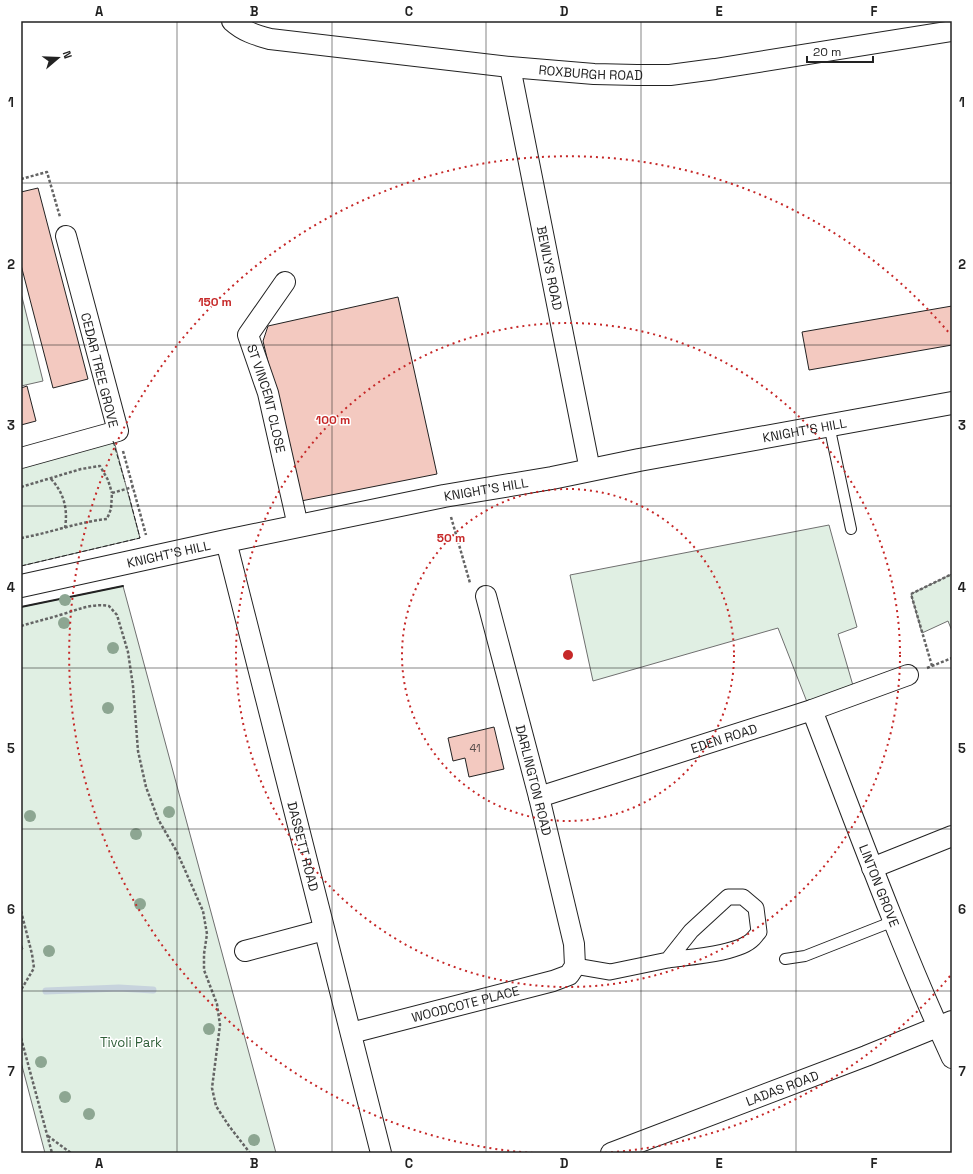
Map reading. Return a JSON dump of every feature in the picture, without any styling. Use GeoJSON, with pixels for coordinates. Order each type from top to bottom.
{"type":"FeatureCollection","features":[{"type":"Feature","properties":{"kind":"main road","name":"KNIGHT'S HILL"},"geometry":{"type":"LineString","coordinates":[[21,586],[226,541],[444,496],[952,403]]}},
{"type":"Feature","properties":{"kind":"street","name":"ROXBURGH ROAD"},"geometry":{"type":"LineString","coordinates":[[232,21],[253,35],[270,39],[510,67],[594,74],[670,74],[715,69],[952,31]]}},
{"type":"Feature","properties":{"kind":"street","name":"BEWLYS ROAD"},"geometry":{"type":"LineString","coordinates":[[510,67],[590,470]]}},
{"type":"Feature","properties":{"kind":"street","name":"CEDAR TREE GROVE"},"geometry":{"type":"LineString","coordinates":[[21,458],[118,431],[66,236]]}},
{"type":"Feature","properties":{"kind":"street","name":"ST VINCENT CLOSE"},"geometry":{"type":"LineString","coordinates":[[285,282],[248,335],[268,393],[298,526]]}},
{"type":"Feature","properties":{"kind":"street","name":"DASSETT ROAD"},"geometry":{"type":"LineString","coordinates":[[226,541],[381,1153]]}},
{"type":"Feature","properties":{"kind":"street","name":"DARLINGTON ROAD"},"geometry":{"type":"LineString","coordinates":[[486,596],[539,797],[574,944],[575,966]]}},
{"type":"Feature","properties":{"kind":"street","name":"EDEN ROAD"},"geometry":{"type":"LineString","coordinates":[[539,797],[812,710],[908,675]]}},
{"type":"Feature","properties":{"kind":"street","name":"LINTON GROVE"},"geometry":{"type":"LineString","coordinates":[[812,710],[872,868],[894,921],[945,1024],[952,1058]]}},
{"type":"Feature","properties":{"kind":"street"},"geometry":{"type":"LineString","coordinates":[[872,868],[952,836]]}},
{"type":"Feature","properties":{"kind":"street"},"geometry":{"type":"LineString","coordinates":[[575,966],[610,972],[668,960],[722,953],[740,947],[752,940],[759,932],[756,908],[743,897],[728,897],[691,931],[668,960]]}},
{"type":"Feature","properties":{"kind":"street"},"geometry":{"type":"LineString","coordinates":[[245,951],[324,930]]}},
{"type":"Feature","properties":{"kind":"street","name":"WOODCOTE PLACE"},"geometry":{"type":"LineString","coordinates":[[351,1033],[553,981],[569,975],[575,966]]}},
{"type":"Feature","properties":{"kind":"street","name":"LADAS ROAD"},"geometry":{"type":"LineString","coordinates":[[611,1153],[866,1056],[945,1024]]}},
{"type":"Feature","properties":{"kind":"lane"},"geometry":{"type":"LineString","coordinates":[[829,425],[850,529]]}},
{"type":"Feature","properties":{"kind":"lane"},"geometry":{"type":"LineString","coordinates":[[785,959],[805,956],[894,921]]}},
{"type":"Feature","properties":{"kind":"path"},"geometry":{"type":"LineString","coordinates":[[21,179],[47,172],[66,236]]}},
{"type":"Feature","properties":{"kind":"path"},"geometry":{"type":"LineString","coordinates":[[118,431],[147,542]]}},
{"type":"Feature","properties":{"kind":"path"},"geometry":{"type":"LineString","coordinates":[[21,487],[81,469],[100,466],[108,480],[112,493],[111,509],[107,519],[89,521],[45,534],[21,538]]}},
{"type":"Feature","properties":{"kind":"path"},"geometry":{"type":"LineString","coordinates":[[51,479],[58,487],[64,501],[66,518],[64,528]]}},
{"type":"Feature","properties":{"kind":"path"},"geometry":{"type":"LineString","coordinates":[[112,493],[133,487]]}},
{"type":"Feature","properties":{"kind":"path"},"geometry":{"type":"LineString","coordinates":[[444,496],[473,591],[486,596]]}},
{"type":"Feature","properties":{"kind":"path"},"geometry":{"type":"LineString","coordinates":[[932,666],[911,594],[952,574]]}},
{"type":"Feature","properties":{"kind":"path"},"geometry":{"type":"LineString","coordinates":[[21,626],[90,605],[100,604],[109,606],[117,615],[128,652],[133,686],[138,752],[146,787],[158,819],[177,852],[203,910],[207,934],[204,954],[204,970],[217,1004],[220,1025],[212,1088],[216,1106],[250,1153]]}},
{"type":"Feature","properties":{"kind":"path"},"geometry":{"type":"LineString","coordinates":[[908,675],[952,658]]}},
{"type":"Feature","properties":{"kind":"path"},"geometry":{"type":"LineString","coordinates":[[21,911],[34,968],[21,990]]}},
{"type":"Feature","properties":{"kind":"path"},"geometry":{"type":"LineString","coordinates":[[21,1038],[52,1153]]}},
{"type":"Feature","properties":{"kind":"path"},"geometry":{"type":"LineString","coordinates":[[48,1136],[71,1153]]}},
{"type":"Feature","properties":{"kind":"green space"},"geometry":{"type":"Polygon","coordinates":[[[21,293],[43,381],[21,386],[21,293]]]}},
{"type":"Feature","properties":{"kind":"green space"},"geometry":{"type":"Polygon","coordinates":[[[114,441],[140,538],[21,566],[21,467],[114,441]]]}},
{"type":"Feature","properties":{"kind":"green space"},"geometry":{"type":"Polygon","coordinates":[[[829,525],[857,627],[838,634],[854,689],[807,702],[778,628],[593,681],[570,575],[829,525]]]}},
{"type":"Feature","properties":{"kind":"green space"},"geometry":{"type":"Polygon","coordinates":[[[952,574],[952,631],[948,621],[922,633],[911,594],[952,574]]]}},
{"type":"Feature","properties":{"kind":"green space","name":"Tivoli Park"},"geometry":{"type":"Polygon","coordinates":[[[123,586],[276,1153],[45,1153],[21,1062],[21,950],[23,949],[21,943],[21,607],[123,586]]]}},
{"type":"Feature","properties":{"kind":"building"},"geometry":{"type":"Polygon","coordinates":[[[38,188],[88,379],[53,388],[21,265],[21,192],[38,188]]]}},
{"type":"Feature","properties":{"kind":"building"},"geometry":{"type":"Polygon","coordinates":[[[398,297],[437,474],[301,501],[263,341],[268,326],[398,297]]]}},
{"type":"Feature","properties":{"kind":"building"},"geometry":{"type":"Polygon","coordinates":[[[952,306],[952,345],[809,370],[802,332],[952,306]]]}},
{"type":"Feature","properties":{"kind":"building"},"geometry":{"type":"Polygon","coordinates":[[[27,386],[36,421],[21,425],[21,388],[27,386]]]}},
{"type":"Feature","properties":{"kind":"building"},"geometry":{"type":"Polygon","coordinates":[[[494,727],[504,769],[469,777],[465,758],[453,761],[448,738],[494,727]]]}},
{"type":"Feature","properties":{"kind":"waterway"},"geometry":{"type":"LineString","coordinates":[[46,991],[119,988],[153,990]]}},
{"type":"Feature","properties":{"kind":"fence"},"geometry":{"type":"LineString","coordinates":[[113,441],[125,482]]}},
{"type":"Feature","properties":{"kind":"fence"},"geometry":{"type":"LineString","coordinates":[[21,566],[140,538],[128,492]]}},
{"type":"Feature","properties":{"kind":"wall"},"geometry":{"type":"LineString","coordinates":[[21,607],[123,586]]}}]}
